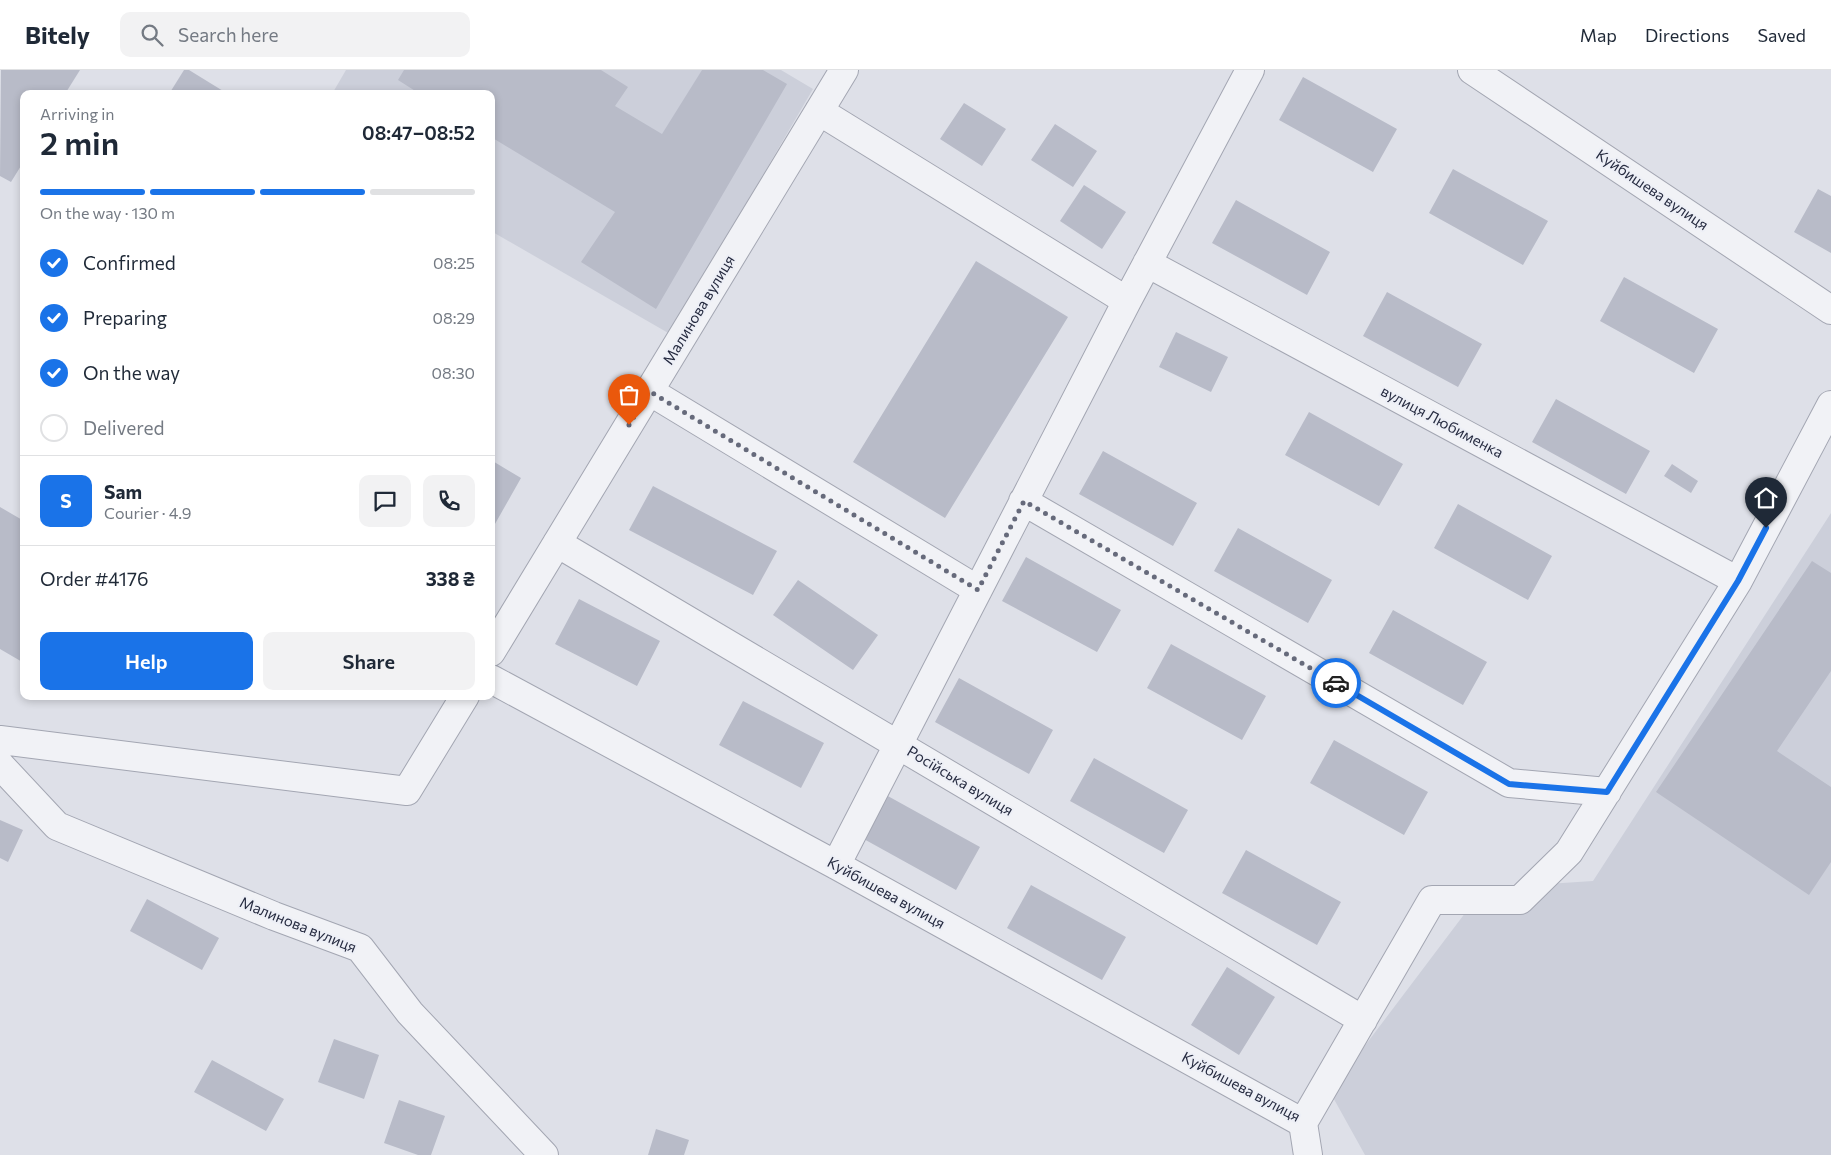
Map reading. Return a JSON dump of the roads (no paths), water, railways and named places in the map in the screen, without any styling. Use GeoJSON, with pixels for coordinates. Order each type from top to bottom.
{"type":"FeatureCollection","features":[{"type":"Feature","properties":{"kind":"street","name":"Малинова вулиця"},"geometry":{"type":"LineString","coordinates":[[495,645],[844,70]]}},
{"type":"Feature","properties":{"kind":"street"},"geometry":{"type":"LineString","coordinates":[[836,865],[1127,301],[1250,70]]}},
{"type":"Feature","properties":{"kind":"street","name":"Куйбишева вулиця"},"geometry":{"type":"LineString","coordinates":[[1472,70],[1831,310]]}},
{"type":"Feature","properties":{"kind":"street"},"geometry":{"type":"LineString","coordinates":[[819,111],[1127,301]]}},
{"type":"Feature","properties":{"kind":"street","name":"вулиця Любименка"},"geometry":{"type":"LineString","coordinates":[[1147,263],[1738,581]]}},
{"type":"Feature","properties":{"kind":"street"},"geometry":{"type":"LineString","coordinates":[[649,391],[978,590]]}},
{"type":"Feature","properties":{"kind":"street","name":"Куйбишева вулиця"},"geometry":{"type":"LineString","coordinates":[[495,681],[836,865],[1303,1123],[1432,900],[1520,900],[1569,852],[1738,581],[1831,405]]}},
{"type":"Feature","properties":{"kind":"street"},"geometry":{"type":"LineString","coordinates":[[1024,501],[1509,784],[1607,792]]}},
{"type":"Feature","properties":{"kind":"street","name":"Російська вулиця"},"geometry":{"type":"LineString","coordinates":[[557,543],[1363,1020]]}},
{"type":"Feature","properties":{"kind":"street"},"geometry":{"type":"LineString","coordinates":[[0,740],[407,791],[462,700]]}},
{"type":"Feature","properties":{"kind":"street","name":"Малинова вулиця"},"geometry":{"type":"LineString","coordinates":[[0,766],[57,826],[274,916],[360,948],[410,1013],[544,1155]]}},
{"type":"Feature","properties":{"kind":"street"},"geometry":{"type":"LineString","coordinates":[[1303,1123],[1308,1155]]}}]}
